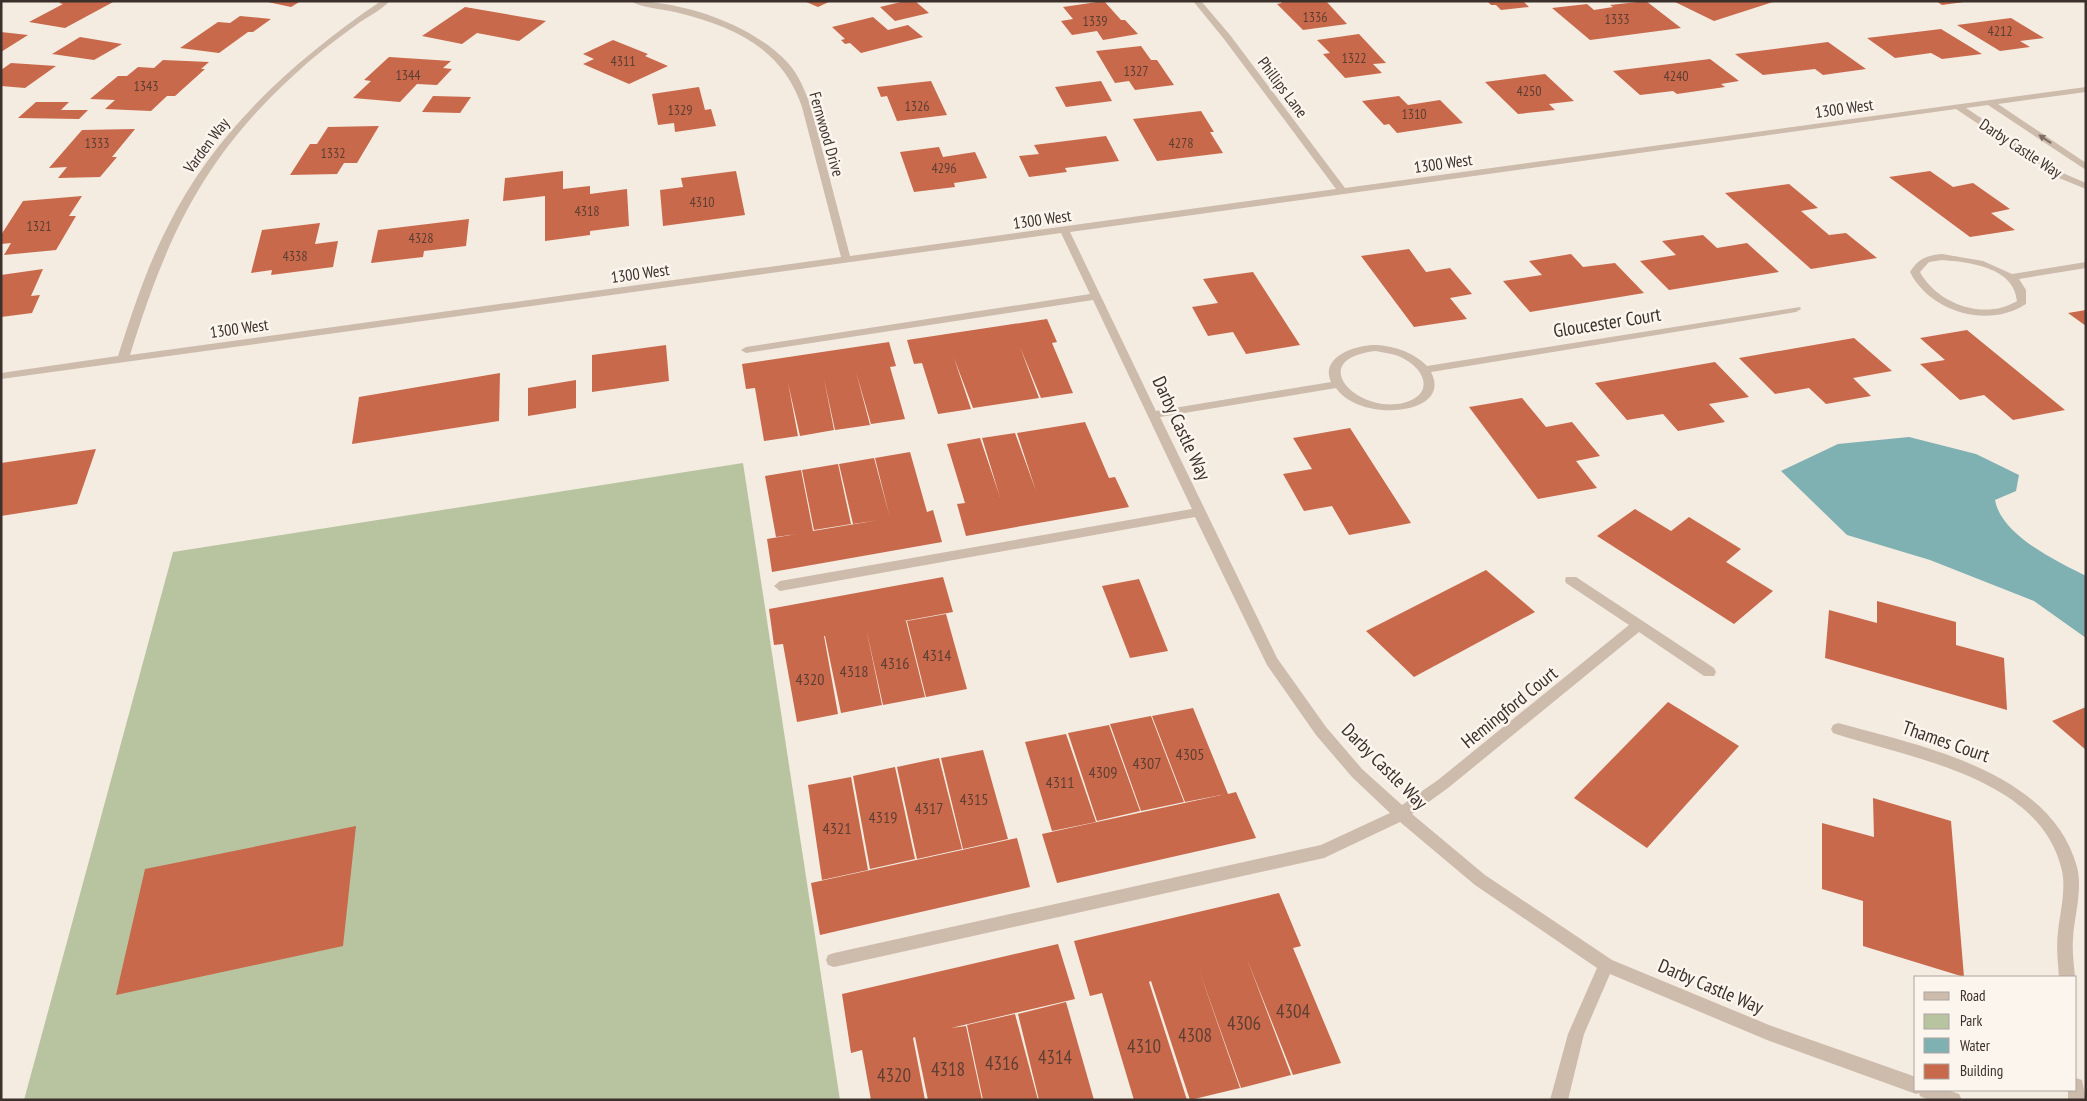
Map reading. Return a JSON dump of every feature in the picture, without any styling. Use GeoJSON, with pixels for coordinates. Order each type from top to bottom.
{"type":"FeatureCollection","features":[{"type":"Feature","properties":{"kind":"street","name":"Varden Way"},"geometry":{"type":"LineString","coordinates":[[123,359],[152,273],[172,227],[195,185],[222,144],[255,106],[296,67],[341,30],[386,1]]}},
{"type":"Feature","properties":{"kind":"street","name":"Fernwood Drive"},"geometry":{"type":"LineString","coordinates":[[634,1],[703,17],[733,28],[759,41],[786,66],[803,96],[846,259]]}},
{"type":"Feature","properties":{"kind":"street","name":"Phillips Lane"},"geometry":{"type":"LineString","coordinates":[[1197,1],[1227,37],[1343,192]]}},
{"type":"Feature","properties":{"kind":"street","name":"1300 West"},"geometry":{"type":"LineString","coordinates":[[1,376],[2086,89]]}},
{"type":"Feature","properties":{"kind":"street","name":"Darby Castle Way"},"geometry":{"type":"LineString","coordinates":[[1991,102],[2086,167]]}},
{"type":"Feature","properties":{"kind":"street","name":"Darby Castle Way"},"geometry":{"type":"LineString","coordinates":[[1958,107],[2062,176],[2086,186]]}},
{"type":"Feature","properties":{"kind":"street","name":"Darby Castle Way"},"geometry":{"type":"LineString","coordinates":[[1065,231],[1272,661],[1321,731],[1357,773],[1480,880],[1606,966],[1767,1032],[1914,1085]]}},
{"type":"Feature","properties":{"kind":"street"},"geometry":{"type":"LineString","coordinates":[[2011,277],[2023,294],[2022,302],[2007,312],[1990,313],[1954,306],[1938,299],[1925,290],[1917,281],[1914,272],[1919,264],[1926,259],[1958,257],[1993,267],[2011,277],[2086,265]]}},
{"type":"Feature","properties":{"kind":"street"},"geometry":{"type":"LineString","coordinates":[[746,350],[1096,296]]}},
{"type":"Feature","properties":{"kind":"street","name":"Gloucester Court"},"geometry":{"type":"LineString","coordinates":[[1424,370],[1796,309]]}},
{"type":"Feature","properties":{"kind":"street"},"geometry":{"type":"LineString","coordinates":[[1376,348],[1398,352],[1416,362],[1424,370],[1430,379],[1429,388],[1424,396],[1402,406],[1386,407],[1357,400],[1345,393],[1337,384],[1334,375],[1335,366],[1340,358],[1350,352],[1376,348]]}},
{"type":"Feature","properties":{"kind":"street"},"geometry":{"type":"LineString","coordinates":[[1153,414],[1337,384]]}},
{"type":"Feature","properties":{"kind":"street"},"geometry":{"type":"LineString","coordinates":[[780,586],[1199,512]]}},
{"type":"Feature","properties":{"kind":"street"},"geometry":{"type":"LineString","coordinates":[[1571,580],[1709,672]]}},
{"type":"Feature","properties":{"kind":"street","name":"Hemingford Court"},"geometry":{"type":"LineString","coordinates":[[834,960],[1324,851],[1402,814],[1443,784],[1638,626]]}},
{"type":"Feature","properties":{"kind":"street","name":"Thames Court"},"geometry":{"type":"LineString","coordinates":[[1838,729],[1970,769],[1998,783],[2046,822],[2062,843],[2070,869],[2065,942],[2067,976]]}},
{"type":"Feature","properties":{"kind":"street"},"geometry":{"type":"LineString","coordinates":[[1559,1100],[1576,1034],[1606,966]]}},
{"type":"Feature","properties":{"kind":"street"},"geometry":{"type":"LineString","coordinates":[[1929,1091],[1954,1100]]}},
{"type":"Feature","properties":{"kind":"green space"},"geometry":{"type":"Polygon","coordinates":[[[743,463],[840,1100],[24,1100],[173,552],[743,463]]]}},
{"type":"Feature","properties":{"kind":"water"},"geometry":{"type":"Polygon","coordinates":[[[1909,437],[1976,454],[2019,475],[2016,491],[1995,500],[1999,513],[2008,525],[2031,546],[2086,576],[2086,638],[2034,601],[1930,560],[1847,535],[1781,471],[1838,444],[1909,437]]]}},
{"type":"Feature","properties":{"kind":"building"},"geometry":{"type":"Polygon","coordinates":[[[63,1],[115,1],[65,28],[29,22],[63,4],[59,3],[63,1]]]}},
{"type":"Feature","properties":{"kind":"building"},"geometry":{"type":"Polygon","coordinates":[[[263,1],[301,1],[291,7],[263,1]]]}},
{"type":"Feature","properties":{"kind":"building"},"geometry":{"type":"Polygon","coordinates":[[[804,1],[831,1],[818,7],[804,1]]]}},
{"type":"Feature","properties":{"kind":"building"},"geometry":{"type":"Polygon","coordinates":[[[905,1],[915,1],[929,13],[895,21],[880,7],[905,1]]]}},
{"type":"Feature","properties":{"kind":"building"},"geometry":{"type":"Polygon","coordinates":[[[1104,1],[1121,20],[1125,20],[1138,34],[1103,40],[1097,31],[1072,35],[1061,21],[1073,19],[1063,7],[1104,1]]]}},
{"type":"Feature","properties":{"kind":"building"},"geometry":{"type":"Polygon","coordinates":[[[1280,1],[1326,1],[1347,24],[1303,30],[1277,4],[1282,3],[1280,1]]]}},
{"type":"Feature","properties":{"kind":"building"},"geometry":{"type":"Polygon","coordinates":[[[1487,1],[1523,1],[1529,7],[1501,10],[1496,5],[1491,5],[1487,1]]]}},
{"type":"Feature","properties":{"kind":"building"},"geometry":{"type":"Polygon","coordinates":[[[1646,1],[1681,28],[1590,40],[1552,8],[1587,4],[1594,10],[1613,7],[1610,5],[1646,1]]]}},
{"type":"Feature","properties":{"kind":"building"},"geometry":{"type":"Polygon","coordinates":[[[1673,1],[1773,1],[1773,2],[1714,21],[1673,1]]]}},
{"type":"Feature","properties":{"kind":"building"},"geometry":{"type":"Polygon","coordinates":[[[1936,1],[1963,1],[1964,2],[1942,5],[1936,1]]]}},
{"type":"Feature","properties":{"kind":"building"},"geometry":{"type":"Polygon","coordinates":[[[465,7],[546,21],[519,41],[477,33],[462,44],[422,36],[465,7]]]}},
{"type":"Feature","properties":{"kind":"building"},"geometry":{"type":"Polygon","coordinates":[[[240,16],[271,19],[253,32],[248,32],[219,53],[180,48],[218,22],[230,23],[240,16]]]}},
{"type":"Feature","properties":{"kind":"building"},"geometry":{"type":"Polygon","coordinates":[[[873,17],[888,30],[908,25],[923,37],[861,53],[850,43],[845,44],[841,40],[845,39],[832,27],[873,17]]]}},
{"type":"Feature","properties":{"kind":"building"},"geometry":{"type":"Polygon","coordinates":[[[2011,18],[2044,38],[2020,41],[2030,47],[2000,51],[1957,25],[2011,18]]]}},
{"type":"Feature","properties":{"kind":"building"},"geometry":{"type":"Polygon","coordinates":[[[1941,29],[1982,54],[1942,59],[1931,53],[1895,58],[1867,38],[1941,29]]]}},
{"type":"Feature","properties":{"kind":"building"},"geometry":{"type":"Polygon","coordinates":[[[1,32],[28,35],[1,52],[1,32]]]}},
{"type":"Feature","properties":{"kind":"building"},"geometry":{"type":"Polygon","coordinates":[[[1359,34],[1386,63],[1373,64],[1382,73],[1345,78],[1323,54],[1330,53],[1317,40],[1359,34]]]}},
{"type":"Feature","properties":{"kind":"building"},"geometry":{"type":"Polygon","coordinates":[[[80,37],[122,44],[94,60],[52,54],[80,37]]]}},
{"type":"Feature","properties":{"kind":"building"},"geometry":{"type":"Polygon","coordinates":[[[613,40],[648,54],[645,56],[668,66],[629,84],[583,64],[594,59],[583,54],[613,40]]]}},
{"type":"Feature","properties":{"kind":"building"},"geometry":{"type":"Polygon","coordinates":[[[1828,42],[1866,69],[1823,75],[1815,69],[1763,75],[1735,54],[1828,42]]]}},
{"type":"Feature","properties":{"kind":"building"},"geometry":{"type":"Polygon","coordinates":[[[1141,46],[1151,60],[1157,60],[1174,85],[1135,90],[1129,81],[1115,83],[1096,51],[1141,46]]]}},
{"type":"Feature","properties":{"kind":"building"},"geometry":{"type":"Polygon","coordinates":[[[389,57],[451,61],[443,68],[452,69],[437,85],[417,84],[400,102],[353,98],[371,81],[364,80],[389,57]]]}},
{"type":"Feature","properties":{"kind":"building"},"geometry":{"type":"Polygon","coordinates":[[[1710,59],[1739,81],[1721,84],[1725,87],[1677,94],[1673,91],[1640,95],[1613,71],[1710,59]]]}},
{"type":"Feature","properties":{"kind":"building"},"geometry":{"type":"Polygon","coordinates":[[[163,60],[209,62],[201,69],[205,69],[175,96],[167,96],[151,111],[105,109],[115,100],[90,99],[118,76],[127,76],[138,67],[154,68],[163,60]]]}},
{"type":"Feature","properties":{"kind":"building"},"geometry":{"type":"Polygon","coordinates":[[[11,63],[56,66],[25,88],[1,86],[1,70],[11,63]]]}},
{"type":"Feature","properties":{"kind":"building"},"geometry":{"type":"Polygon","coordinates":[[[1545,74],[1574,101],[1549,104],[1555,110],[1518,114],[1485,82],[1545,74]]]}},
{"type":"Feature","properties":{"kind":"building"},"geometry":{"type":"Polygon","coordinates":[[[931,81],[947,115],[897,121],[887,96],[881,97],[877,87],[931,81]]]}},
{"type":"Feature","properties":{"kind":"building"},"geometry":{"type":"Polygon","coordinates":[[[1101,81],[1112,101],[1066,107],[1055,87],[1101,81]]]}},
{"type":"Feature","properties":{"kind":"building"},"geometry":{"type":"Polygon","coordinates":[[[699,87],[705,110],[711,109],[716,126],[675,132],[674,123],[658,125],[652,94],[699,87]]]}},
{"type":"Feature","properties":{"kind":"building"},"geometry":{"type":"Polygon","coordinates":[[[433,96],[471,97],[460,113],[422,112],[433,96]]]}},
{"type":"Feature","properties":{"kind":"building"},"geometry":{"type":"Polygon","coordinates":[[[1399,96],[1408,105],[1440,100],[1463,123],[1397,133],[1389,124],[1384,125],[1362,101],[1399,96]]]}},
{"type":"Feature","properties":{"kind":"building"},"geometry":{"type":"Polygon","coordinates":[[[36,102],[69,102],[61,110],[88,110],[79,119],[18,118],[36,102]]]}},
{"type":"Feature","properties":{"kind":"building"},"geometry":{"type":"Polygon","coordinates":[[[1201,111],[1214,132],[1210,132],[1223,153],[1157,161],[1133,119],[1201,111]]]}},
{"type":"Feature","properties":{"kind":"building"},"geometry":{"type":"Polygon","coordinates":[[[379,126],[357,163],[344,163],[337,174],[290,175],[310,144],[317,144],[328,127],[379,126]]]}},
{"type":"Feature","properties":{"kind":"building"},"geometry":{"type":"Polygon","coordinates":[[[135,129],[112,157],[117,157],[100,177],[58,178],[67,167],[49,168],[82,130],[135,129]]]}},
{"type":"Feature","properties":{"kind":"building"},"geometry":{"type":"Polygon","coordinates":[[[1106,136],[1119,161],[1065,168],[1067,172],[1029,177],[1019,156],[1039,154],[1034,145],[1106,136]]]}},
{"type":"Feature","properties":{"kind":"building"},"geometry":{"type":"Polygon","coordinates":[[[939,147],[943,157],[975,152],[987,178],[954,183],[955,187],[914,192],[900,152],[939,147]]]}},
{"type":"Feature","properties":{"kind":"building"},"geometry":{"type":"Polygon","coordinates":[[[563,171],[563,189],[590,186],[590,194],[627,189],[629,226],[590,231],[590,235],[545,241],[545,196],[503,201],[505,178],[563,171]]]}},
{"type":"Feature","properties":{"kind":"building"},"geometry":{"type":"Polygon","coordinates":[[[736,171],[745,215],[663,226],[660,190],[683,187],[681,178],[736,171]]]}},
{"type":"Feature","properties":{"kind":"building"},"geometry":{"type":"Polygon","coordinates":[[[1930,171],[1953,187],[1973,183],[2010,209],[1991,213],[2015,230],[1970,237],[1889,177],[1930,171]]]}},
{"type":"Feature","properties":{"kind":"building"},"geometry":{"type":"Polygon","coordinates":[[[1789,184],[1818,208],[1801,211],[1829,235],[1846,233],[1877,258],[1811,269],[1725,193],[1789,184]]]}},
{"type":"Feature","properties":{"kind":"building"},"geometry":{"type":"Polygon","coordinates":[[[82,196],[69,216],[76,216],[56,250],[4,255],[11,243],[1,244],[1,235],[23,201],[82,196]]]}},
{"type":"Feature","properties":{"kind":"building"},"geometry":{"type":"Polygon","coordinates":[[[469,219],[466,246],[424,251],[423,257],[371,263],[378,230],[469,219]]]}},
{"type":"Feature","properties":{"kind":"building"},"geometry":{"type":"Polygon","coordinates":[[[320,223],[315,244],[338,241],[333,267],[271,275],[272,270],[251,273],[262,230],[320,223]]]}},
{"type":"Feature","properties":{"kind":"building"},"geometry":{"type":"Polygon","coordinates":[[[1703,235],[1717,248],[1747,243],[1779,272],[1669,290],[1640,261],[1676,255],[1662,241],[1703,235]]]}},
{"type":"Feature","properties":{"kind":"building"},"geometry":{"type":"Polygon","coordinates":[[[1409,249],[1426,272],[1450,268],[1472,294],[1450,298],[1467,319],[1414,327],[1361,256],[1409,249]]]}},
{"type":"Feature","properties":{"kind":"building"},"geometry":{"type":"Polygon","coordinates":[[[1571,254],[1583,267],[1615,263],[1644,293],[1530,312],[1503,281],[1542,275],[1529,261],[1571,254]]]}},
{"type":"Feature","properties":{"kind":"building"},"geometry":{"type":"Polygon","coordinates":[[[43,269],[31,296],[40,295],[32,313],[1,317],[1,275],[43,269]]]}},
{"type":"Feature","properties":{"kind":"building"},"geometry":{"type":"Polygon","coordinates":[[[1253,272],[1300,345],[1246,354],[1233,332],[1208,336],[1192,307],[1218,303],[1203,279],[1253,272]]]}},
{"type":"Feature","properties":{"kind":"building"},"geometry":{"type":"Polygon","coordinates":[[[2086,310],[2086,326],[2068,313],[2086,310]]]}},
{"type":"Feature","properties":{"kind":"building"},"geometry":{"type":"Polygon","coordinates":[[[1047,319],[1057,342],[1052,343],[1073,393],[1041,398],[1020,347],[1039,398],[973,408],[954,358],[971,409],[938,414],[922,363],[914,364],[907,340],[1047,319]]]}},
{"type":"Feature","properties":{"kind":"building"},"geometry":{"type":"Polygon","coordinates":[[[1967,330],[2065,410],[2013,420],[1984,395],[1960,400],[1920,364],[1945,360],[1920,338],[1967,330]]]}},
{"type":"Feature","properties":{"kind":"building"},"geometry":{"type":"Polygon","coordinates":[[[1854,338],[1892,371],[1853,378],[1871,396],[1826,404],[1809,388],[1775,394],[1739,358],[1854,338]]]}},
{"type":"Feature","properties":{"kind":"building"},"geometry":{"type":"Polygon","coordinates":[[[889,342],[896,366],[890,367],[905,419],[871,424],[856,372],[870,425],[835,430],[824,379],[834,430],[800,436],[788,383],[798,436],[764,441],[755,388],[746,389],[742,364],[889,342]]]}},
{"type":"Feature","properties":{"kind":"building"},"geometry":{"type":"Polygon","coordinates":[[[666,345],[669,381],[592,392],[592,355],[666,345]]]}},
{"type":"Feature","properties":{"kind":"building"},"geometry":{"type":"Polygon","coordinates":[[[1715,362],[1749,397],[1709,404],[1725,422],[1678,431],[1663,414],[1627,420],[1595,383],[1715,362]]]}},
{"type":"Feature","properties":{"kind":"building"},"geometry":{"type":"Polygon","coordinates":[[[500,373],[499,421],[352,444],[359,397],[500,373]]]}},
{"type":"Feature","properties":{"kind":"building"},"geometry":{"type":"Polygon","coordinates":[[[576,380],[576,408],[528,416],[528,388],[576,380]]]}},
{"type":"Feature","properties":{"kind":"building"},"geometry":{"type":"Polygon","coordinates":[[[1522,398],[1546,427],[1572,422],[1600,456],[1576,461],[1597,488],[1538,499],[1469,407],[1522,398]]]}},
{"type":"Feature","properties":{"kind":"building"},"geometry":{"type":"Polygon","coordinates":[[[1085,422],[1109,478],[1115,477],[1129,507],[966,536],[957,504],[965,503],[947,444],[980,438],[1000,497],[982,438],[1015,433],[1036,491],[1017,433],[1085,422]]]}},
{"type":"Feature","properties":{"kind":"building"},"geometry":{"type":"Polygon","coordinates":[[[1350,428],[1411,523],[1349,535],[1332,506],[1304,511],[1283,474],[1312,469],[1293,438],[1350,428]]]}},
{"type":"Feature","properties":{"kind":"building"},"geometry":{"type":"Polygon","coordinates":[[[96,449],[77,504],[1,516],[1,463],[96,449]]]}},
{"type":"Feature","properties":{"kind":"building"},"geometry":{"type":"Polygon","coordinates":[[[910,452],[927,512],[933,510],[942,542],[772,572],[767,539],[797,534],[776,537],[765,476],[801,470],[813,531],[879,520],[853,524],[839,464],[874,458],[890,518],[875,458],[910,452]]]}},
{"type":"Feature","properties":{"kind":"building"},"geometry":{"type":"Polygon","coordinates":[[[838,464],[851,524],[814,530],[802,470],[838,464]]]}},
{"type":"Feature","properties":{"kind":"building"},"geometry":{"type":"Polygon","coordinates":[[[1635,509],[1671,531],[1689,517],[1741,549],[1726,562],[1773,591],[1734,624],[1597,536],[1635,509]]]}},
{"type":"Feature","properties":{"kind":"building"},"geometry":{"type":"Polygon","coordinates":[[[1486,570],[1535,612],[1414,677],[1366,631],[1486,570]]]}},
{"type":"Feature","properties":{"kind":"building"},"geometry":{"type":"Polygon","coordinates":[[[943,577],[953,612],[904,621],[906,621],[925,697],[883,705],[866,628],[882,705],[841,713],[824,636],[838,714],[797,722],[783,644],[774,645],[769,609],[943,577]]]}},
{"type":"Feature","properties":{"kind":"building"},"geometry":{"type":"Polygon","coordinates":[[[1139,579],[1168,651],[1130,658],[1102,586],[1139,579]]]}},
{"type":"Feature","properties":{"kind":"building"},"geometry":{"type":"Polygon","coordinates":[[[1877,601],[1956,622],[1956,645],[2004,658],[2007,710],[1825,658],[1829,610],[1877,623],[1877,601]]]}},
{"type":"Feature","properties":{"kind":"building"},"geometry":{"type":"Polygon","coordinates":[[[946,614],[967,689],[926,697],[907,621],[946,614]]]}},
{"type":"Feature","properties":{"kind":"building"},"geometry":{"type":"Polygon","coordinates":[[[1668,702],[1739,746],[1647,848],[1574,798],[1668,702]]]}},
{"type":"Feature","properties":{"kind":"building"},"geometry":{"type":"Polygon","coordinates":[[[2086,707],[2086,750],[2052,721],[2086,707]]]}},
{"type":"Feature","properties":{"kind":"building"},"geometry":{"type":"Polygon","coordinates":[[[1193,708],[1228,794],[1236,792],[1256,838],[1057,883],[1042,834],[1226,794],[1185,802],[1152,716],[1193,708]]]}},
{"type":"Feature","properties":{"kind":"building"},"geometry":{"type":"Polygon","coordinates":[[[1151,716],[1184,802],[1141,811],[1110,724],[1151,716]]]}},
{"type":"Feature","properties":{"kind":"building"},"geometry":{"type":"Polygon","coordinates":[[[1109,725],[1140,811],[1097,821],[1068,733],[1109,725]]]}},
{"type":"Feature","properties":{"kind":"building"},"geometry":{"type":"Polygon","coordinates":[[[1066,734],[1096,822],[1052,831],[1025,742],[1066,734]]]}},
{"type":"Feature","properties":{"kind":"building"},"geometry":{"type":"Polygon","coordinates":[[[983,750],[1008,839],[963,849],[941,758],[983,750]]]}},
{"type":"Feature","properties":{"kind":"building"},"geometry":{"type":"Polygon","coordinates":[[[939,758],[962,849],[917,859],[897,767],[939,758]]]}},
{"type":"Feature","properties":{"kind":"building"},"geometry":{"type":"Polygon","coordinates":[[[895,767],[915,859],[870,869],[853,776],[895,767]]]}},
{"type":"Feature","properties":{"kind":"building"},"geometry":{"type":"Polygon","coordinates":[[[851,777],[868,870],[822,880],[808,785],[851,777]]]}},
{"type":"Feature","properties":{"kind":"building"},"geometry":{"type":"Polygon","coordinates":[[[1873,798],[1951,821],[1964,976],[1863,946],[1863,901],[1822,889],[1822,823],[1874,837],[1873,798]]]}},
{"type":"Feature","properties":{"kind":"building"},"geometry":{"type":"Polygon","coordinates":[[[356,826],[343,946],[116,995],[145,869],[356,826]]]}},
{"type":"Feature","properties":{"kind":"building"},"geometry":{"type":"Polygon","coordinates":[[[1017,838],[1030,887],[820,935],[811,883],[1017,838]]]}},
{"type":"Feature","properties":{"kind":"building"},"geometry":{"type":"Polygon","coordinates":[[[1279,893],[1301,946],[1293,948],[1341,1063],[1293,1075],[1247,959],[1291,1075],[1241,1088],[1199,970],[1240,1088],[1190,1100],[1151,981],[1149,982],[1187,1100],[1134,1100],[1102,993],[1090,996],[1074,941],[1279,893]]]}},
{"type":"Feature","properties":{"kind":"building"},"geometry":{"type":"Polygon","coordinates":[[[1058,944],[1075,999],[951,1028],[966,1026],[982,1100],[928,1100],[915,1037],[913,1038],[925,1100],[871,1100],[862,1050],[851,1053],[842,994],[1058,944]]]}},
{"type":"Feature","properties":{"kind":"building"},"geometry":{"type":"Polygon","coordinates":[[[1066,1002],[1094,1100],[1039,1100],[1018,1014],[1066,1002]]]}},
{"type":"Feature","properties":{"kind":"building"},"geometry":{"type":"Polygon","coordinates":[[[1015,1014],[1038,1100],[983,1100],[967,1025],[1015,1014]]]}}]}
